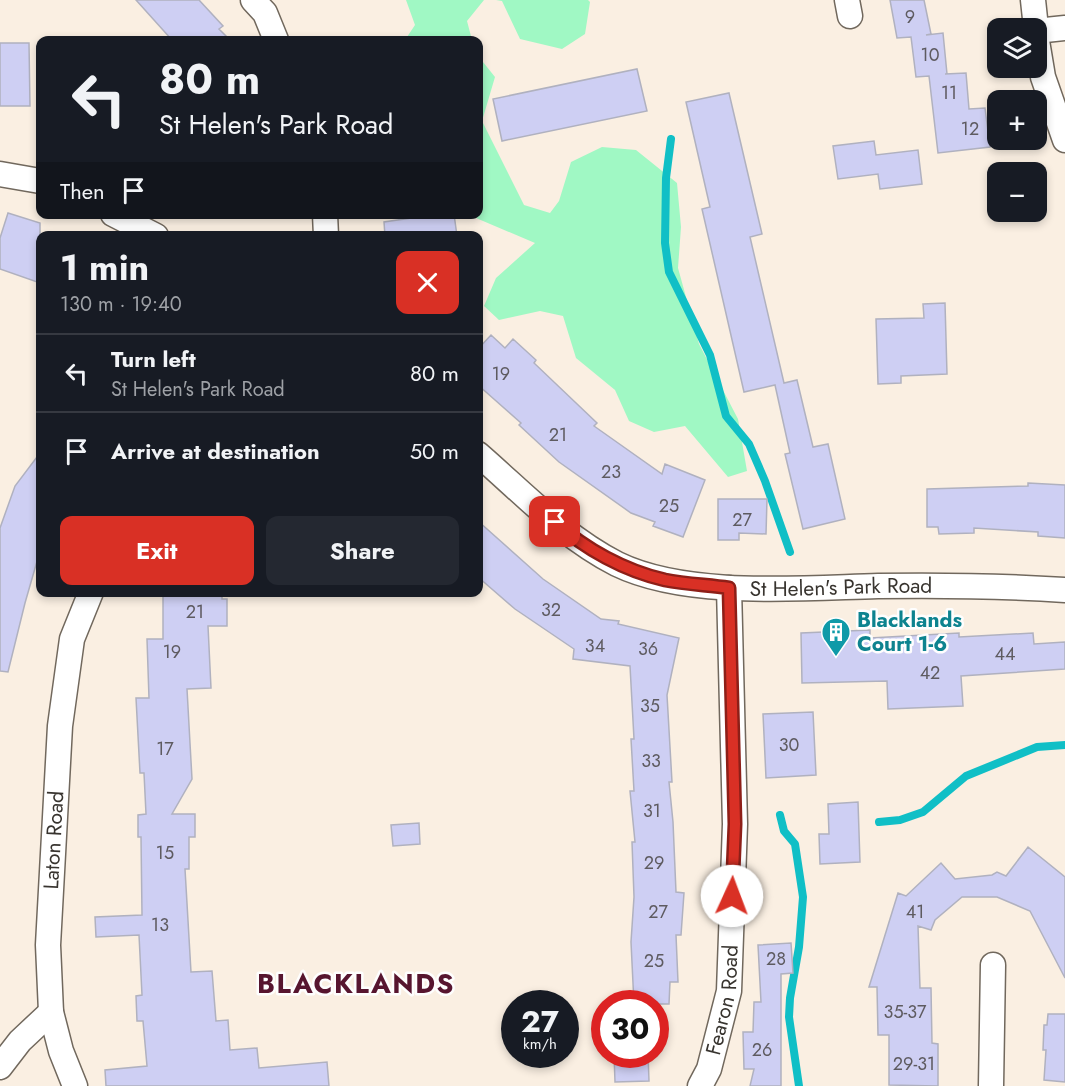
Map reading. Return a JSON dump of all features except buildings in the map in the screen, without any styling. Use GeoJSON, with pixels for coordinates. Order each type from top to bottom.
{"type":"FeatureCollection","features":[{"type":"Feature","properties":{"kind":"street"},"geometry":{"type":"LineString","coordinates":[[253,0],[265,14],[274,36]]}},
{"type":"Feature","properties":{"kind":"street"},"geometry":{"type":"LineString","coordinates":[[1033,0],[1035,18]]}},
{"type":"Feature","properties":{"kind":"street"},"geometry":{"type":"LineString","coordinates":[[1047,30],[1065,28]]}},
{"type":"Feature","properties":{"kind":"street"},"geometry":{"type":"LineString","coordinates":[[1043,78],[1065,140]]}},
{"type":"Feature","properties":{"kind":"street"},"geometry":{"type":"LineString","coordinates":[[0,174],[36,180]]}},
{"type":"Feature","properties":{"kind":"street"},"geometry":{"type":"LineString","coordinates":[[123,219],[146,231]]}},
{"type":"Feature","properties":{"kind":"street","name":"St Helen's Park Road"},"geometry":{"type":"LineString","coordinates":[[483,458],[570,536],[618,564],[664,579],[729,588],[1010,587],[1065,590]]}},
{"type":"Feature","properties":{"kind":"street","name":"Fearon Road"},"geometry":{"type":"LineString","coordinates":[[700,1086],[709,1069],[729,991],[735,824],[729,588]]}},
{"type":"Feature","properties":{"kind":"street","name":"Laton Road"},"geometry":{"type":"LineString","coordinates":[[75,1086],[61,1052],[51,1012],[48,945],[60,726],[72,639],[89,597]]}},
{"type":"Feature","properties":{"kind":"street"},"geometry":{"type":"LineString","coordinates":[[991,1086],[993,965]]}},
{"type":"Feature","properties":{"kind":"street"},"geometry":{"type":"LineString","coordinates":[[0,1067],[21,1041],[51,1012]]}},
{"type":"Feature","properties":{"kind":"green space"},"geometry":{"type":"Polygon","coordinates":[[[406,0],[484,0],[467,21],[471,36],[408,36],[415,25],[406,0]]]}},
{"type":"Feature","properties":{"kind":"green space"},"geometry":{"type":"Polygon","coordinates":[[[496,0],[588,0],[590,2],[585,34],[562,49],[520,39],[502,1],[496,0]]]}},
{"type":"Feature","properties":{"kind":"green space"},"geometry":{"type":"Polygon","coordinates":[[[483,62],[495,77],[483,118],[483,62]]]}},
{"type":"Feature","properties":{"kind":"green space"},"geometry":{"type":"Polygon","coordinates":[[[483,123],[524,205],[550,213],[559,201],[571,162],[602,147],[636,150],[677,183],[681,227],[678,268],[699,344],[738,419],[747,471],[728,477],[685,426],[654,432],[629,421],[615,390],[576,358],[563,316],[540,311],[499,320],[484,306],[496,278],[535,243],[478,219],[483,219],[483,123]]]}},
{"type":"Feature","properties":{"kind":"waterway"},"geometry":{"type":"LineString","coordinates":[[671,139],[666,178],[665,243],[669,272],[710,355],[726,416],[749,444],[765,481],[790,552]]}},
{"type":"Feature","properties":{"kind":"waterway"},"geometry":{"type":"LineString","coordinates":[[879,822],[900,820],[923,812],[966,776],[1037,747],[1065,745]]}},
{"type":"Feature","properties":{"kind":"waterway"},"geometry":{"type":"LineString","coordinates":[[780,815],[784,831],[795,844],[803,897],[799,947],[789,1017],[799,1086]]}},
{"type":"Feature","properties":{"kind":"place","name":"Blacklands Court 1-6"},"geometry":{"type":"Point","coordinates":[836,658]}},
{"type":"Feature","properties":{"kind":"district","name":"BLACKLANDS"},"geometry":{"type":"Point","coordinates":[356,983]}},
{"type":"Feature","properties":{"kind":"route"},"geometry":{"type":"LineString","coordinates":[[555,522],[570,536],[618,564],[664,579],[729,588],[735,824],[732,896]]}}]}
